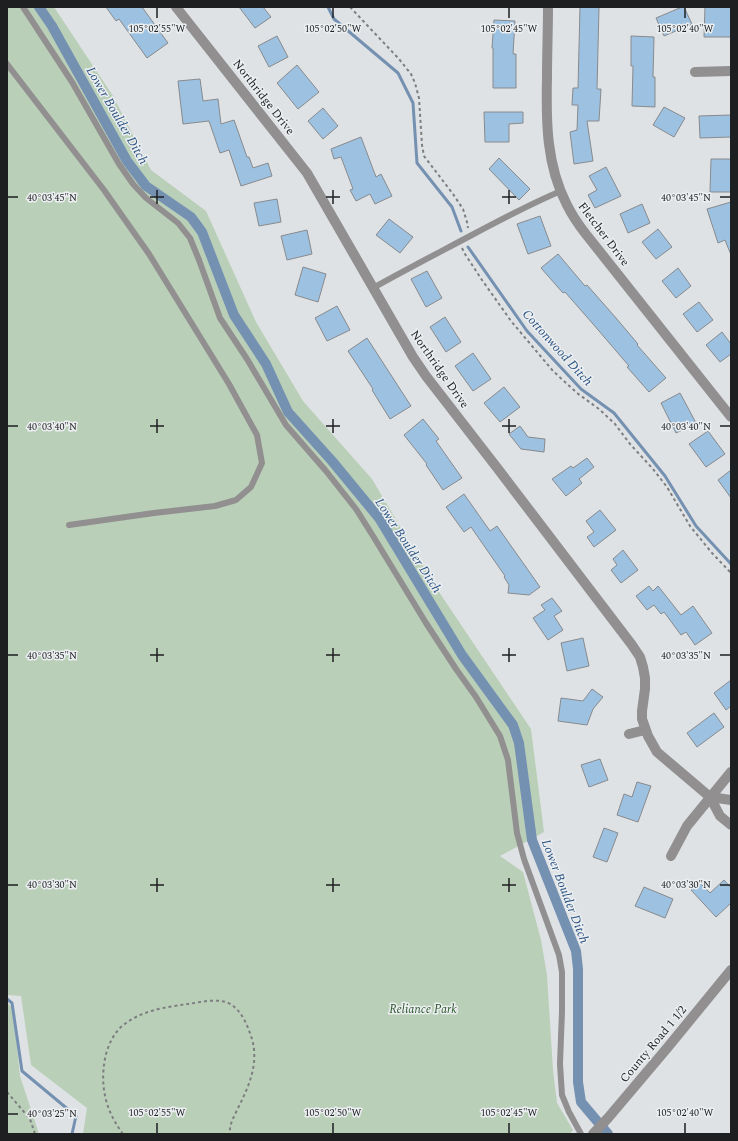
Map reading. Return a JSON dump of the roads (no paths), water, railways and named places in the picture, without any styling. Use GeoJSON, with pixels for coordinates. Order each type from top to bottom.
{"type":"FeatureCollection","features":[{"type":"Feature","properties":{"kind":"street","name":"Northridge Drive"},"geometry":{"type":"LineString","coordinates":[[176,7],[307,173],[410,352],[426,376],[632,645],[640,658],[645,678],[642,719],[645,730],[657,752],[710,797],[720,816],[731,825]]}},
{"type":"Feature","properties":{"kind":"street","name":"Fletcher Drive"},"geometry":{"type":"LineString","coordinates":[[548,7],[547,130],[553,168],[566,205],[585,233],[731,416]]}},
{"type":"Feature","properties":{"kind":"street"},"geometry":{"type":"LineString","coordinates":[[695,72],[731,71]]}},
{"type":"Feature","properties":{"kind":"street"},"geometry":{"type":"LineString","coordinates":[[629,734],[645,730]]}},
{"type":"Feature","properties":{"kind":"street"},"geometry":{"type":"LineString","coordinates":[[671,856],[686,826],[731,772]]}},
{"type":"Feature","properties":{"kind":"street"},"geometry":{"type":"LineString","coordinates":[[710,797],[731,800]]}},
{"type":"Feature","properties":{"kind":"street","name":"County Road 1 1/2"},"geometry":{"type":"LineString","coordinates":[[594,1134],[731,970]]}},
{"type":"Feature","properties":{"kind":"lane"},"geometry":{"type":"LineString","coordinates":[[23,7],[72,82],[122,169],[146,198],[178,223],[190,238],[220,318],[247,359],[286,425],[326,471],[356,509],[426,623],[476,697],[500,736],[508,760],[517,834],[524,859],[559,955],[562,972],[560,1064],[562,1095],[581,1134]]}},
{"type":"Feature","properties":{"kind":"lane"},"geometry":{"type":"LineString","coordinates":[[7,64],[104,190],[149,254],[229,384],[257,434],[262,463],[251,487],[236,500],[215,506],[69,525]]}},
{"type":"Feature","properties":{"kind":"lane"},"geometry":{"type":"LineString","coordinates":[[373,288],[417,263],[535,202],[561,191]]}},
{"type":"Feature","properties":{"kind":"waterway","name":"Lower Boulder Ditch"},"geometry":{"type":"LineString","coordinates":[[39,7],[52,26],[127,161],[146,186],[191,217],[202,232],[234,315],[266,364],[288,412],[332,461],[379,518],[462,655],[513,725],[519,743],[532,840],[576,951],[578,969],[578,1082],[581,1102],[608,1134]]}},
{"type":"Feature","properties":{"kind":"waterway","name":"Cottonwood Ditch"},"geometry":{"type":"LineString","coordinates":[[328,7],[334,19],[398,73],[413,103],[417,163],[452,207],[461,231]]}},
{"type":"Feature","properties":{"kind":"waterway","name":"Cottonwood Ditch"},"geometry":{"type":"LineString","coordinates":[[468,247],[527,331],[581,389],[614,413],[665,476],[696,526],[731,564]]}},
{"type":"Feature","properties":{"kind":"waterway"},"geometry":{"type":"LineString","coordinates":[[7,999],[12,1003],[22,1071],[76,1116],[72,1134]]}},
{"type":"Feature","properties":{"kind":"park label","name":"Reliance Park"},"geometry":{"type":"Point","coordinates":[423,1009]}}]}
